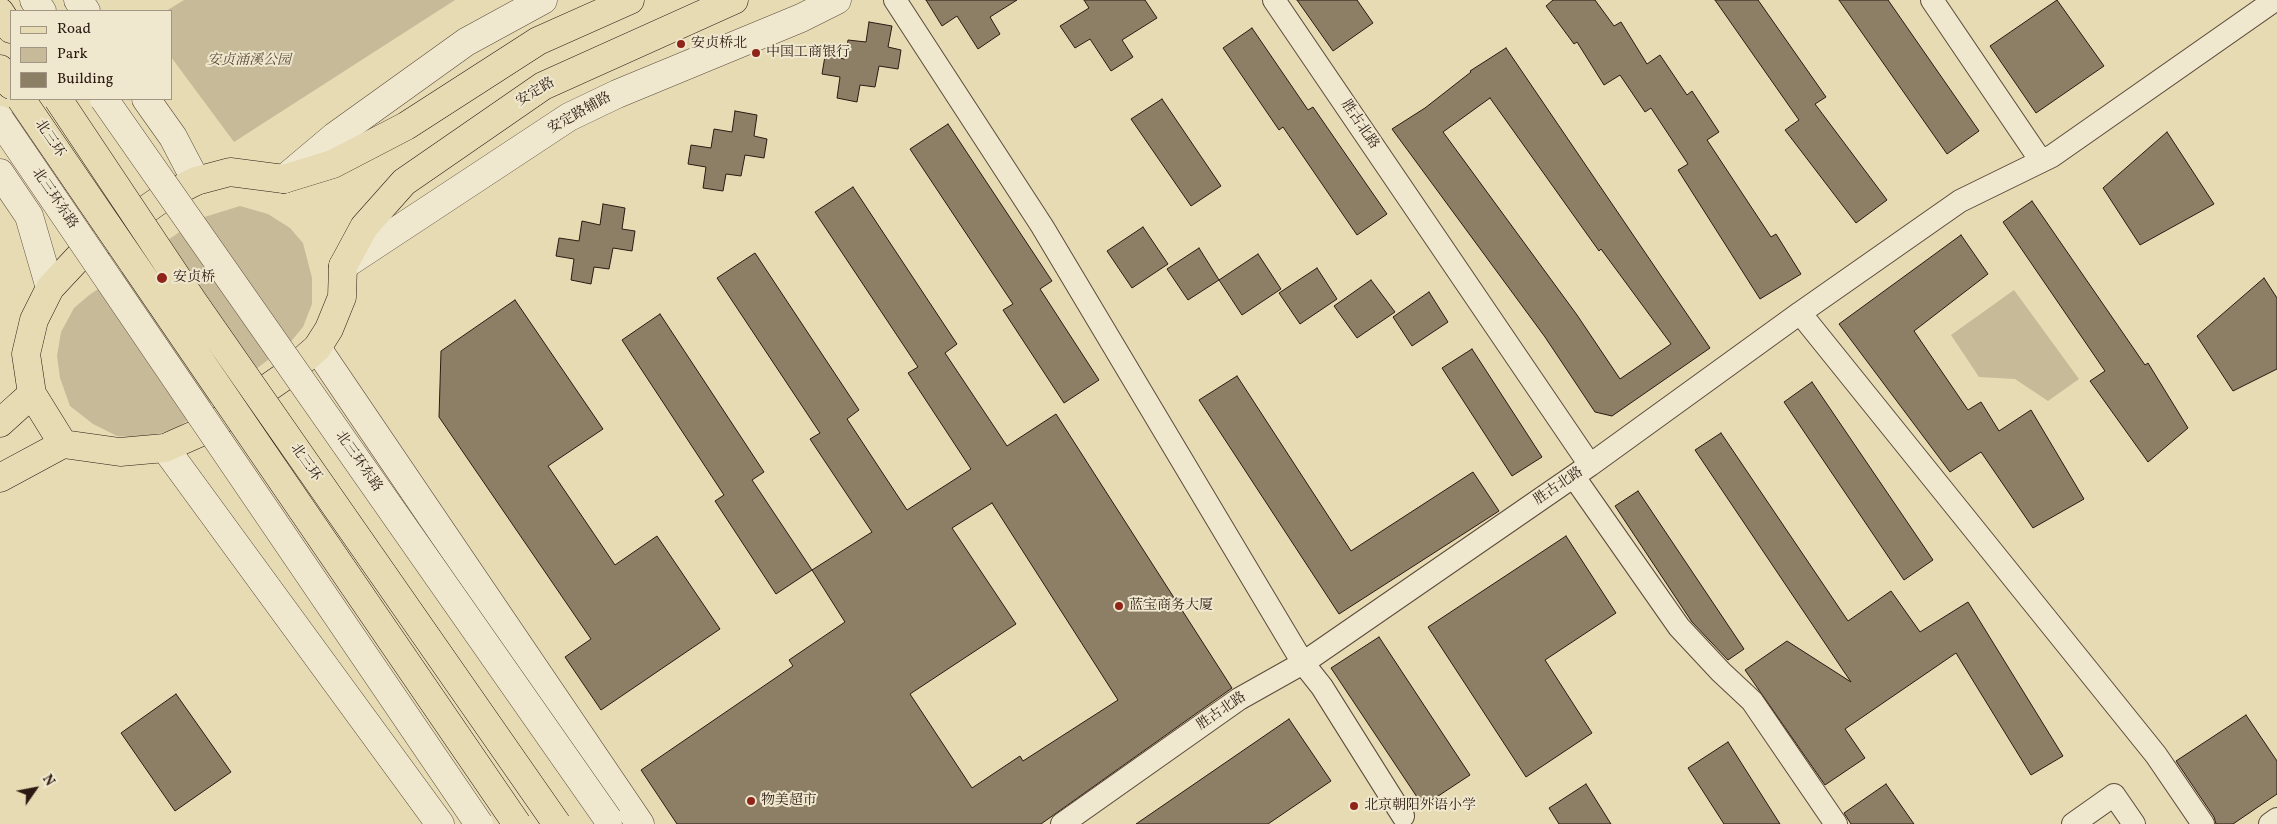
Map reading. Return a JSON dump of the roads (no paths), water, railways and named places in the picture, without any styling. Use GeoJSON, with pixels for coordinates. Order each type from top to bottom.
{"type":"FeatureCollection","features":[{"type":"Feature","properties":{"kind":"main road"},"geometry":{"type":"LineString","coordinates":[[63,444],[32,394],[26,354],[34,320],[50,288],[79,256],[161,199],[196,181],[230,172],[284,179],[323,168],[369,147],[406,126],[538,41],[630,0]]}},
{"type":"Feature","properties":{"kind":"main road","name":"安定路"},"geometry":{"type":"LineString","coordinates":[[343,266],[364,227],[404,182],[543,86],[734,0]]}},
{"type":"Feature","properties":{"kind":"main road"},"geometry":{"type":"LineString","coordinates":[[0,12],[10,27]]}},
{"type":"Feature","properties":{"kind":"main road"},"geometry":{"type":"LineString","coordinates":[[0,68],[10,83]]}},
{"type":"Feature","properties":{"kind":"main road","name":"北三环"},"geometry":{"type":"LineString","coordinates":[[22,100],[517,824]]}},
{"type":"Feature","properties":{"kind":"main road","name":"北三环"},"geometry":{"type":"LineString","coordinates":[[59,100],[192,300],[557,824]]}},
{"type":"Feature","properties":{"kind":"main road"},"geometry":{"type":"LineString","coordinates":[[0,478],[63,444],[120,452],[165,448],[208,429],[282,378],[316,348],[330,329],[342,297],[343,266]]}},
{"type":"Feature","properties":{"kind":"main road"},"geometry":{"type":"LineString","coordinates":[[0,424],[32,394]]}},
{"type":"Feature","properties":{"kind":"street"},"geometry":{"type":"LineString","coordinates":[[284,179],[335,136],[466,42],[543,0]]}},
{"type":"Feature","properties":{"kind":"street","name":"安定路辅路"},"geometry":{"type":"LineString","coordinates":[[343,266],[569,117],[617,94],[801,18],[837,0]]}},
{"type":"Feature","properties":{"kind":"street"},"geometry":{"type":"LineString","coordinates":[[895,0],[1042,226],[1303,663],[1322,687],[1403,816]]}},
{"type":"Feature","properties":{"kind":"street","name":"胜古北路"},"geometry":{"type":"LineString","coordinates":[[1062,824],[1239,699],[1303,663],[1582,471],[1274,0]]}},
{"type":"Feature","properties":{"kind":"street"},"geometry":{"type":"LineString","coordinates":[[1932,0],[2041,162]]}},
{"type":"Feature","properties":{"kind":"street"},"geometry":{"type":"LineString","coordinates":[[1836,824],[1752,701],[1721,672],[1679,627],[1582,471],[1800,313],[1960,201],[2041,162],[2275,0]]}},
{"type":"Feature","properties":{"kind":"street","name":"北三环东路"},"geometry":{"type":"LineString","coordinates":[[105,100],[610,822]]}},
{"type":"Feature","properties":{"kind":"street"},"geometry":{"type":"LineString","coordinates":[[147,100],[172,137],[196,181]]}},
{"type":"Feature","properties":{"kind":"street","name":"北三环东路"},"geometry":{"type":"LineString","coordinates":[[0,120],[479,824]]}},
{"type":"Feature","properties":{"kind":"street"},"geometry":{"type":"LineString","coordinates":[[0,173],[30,216],[50,288]]}},
{"type":"Feature","properties":{"kind":"street"},"geometry":{"type":"LineString","coordinates":[[1800,313],[2156,755],[2203,824]]}},
{"type":"Feature","properties":{"kind":"street"},"geometry":{"type":"LineString","coordinates":[[316,348],[640,824]]}},
{"type":"Feature","properties":{"kind":"street"},"geometry":{"type":"LineString","coordinates":[[165,448],[440,824]]}},
{"type":"Feature","properties":{"kind":"street"},"geometry":{"type":"LineString","coordinates":[[2073,824],[2114,795],[2134,824]]}},
{"type":"Feature","properties":{"kind":"street"},"geometry":{"type":"LineString","coordinates":[[2270,824],[2277,819]]}},
{"type":"Feature","properties":{"kind":"place","name":"安贞桥北"},"geometry":{"type":"Point","coordinates":[681,44]}},
{"type":"Feature","properties":{"kind":"place","name":"中国工商银行"},"geometry":{"type":"Point","coordinates":[756,53]}},
{"type":"Feature","properties":{"kind":"place","name":"安贞桥"},"geometry":{"type":"Point","coordinates":[162,278]}},
{"type":"Feature","properties":{"kind":"place","name":"蓝宝商务大厦"},"geometry":{"type":"Point","coordinates":[1119,606]}},
{"type":"Feature","properties":{"kind":"place","name":"物美超市"},"geometry":{"type":"Point","coordinates":[751,801]}},
{"type":"Feature","properties":{"kind":"place","name":"北京朝阳外语小学"},"geometry":{"type":"Point","coordinates":[1354,806]}},
{"type":"Feature","properties":{"kind":"park label","name":"安贞涌溪公园"},"geometry":{"type":"Point","coordinates":[249,61]}}]}
